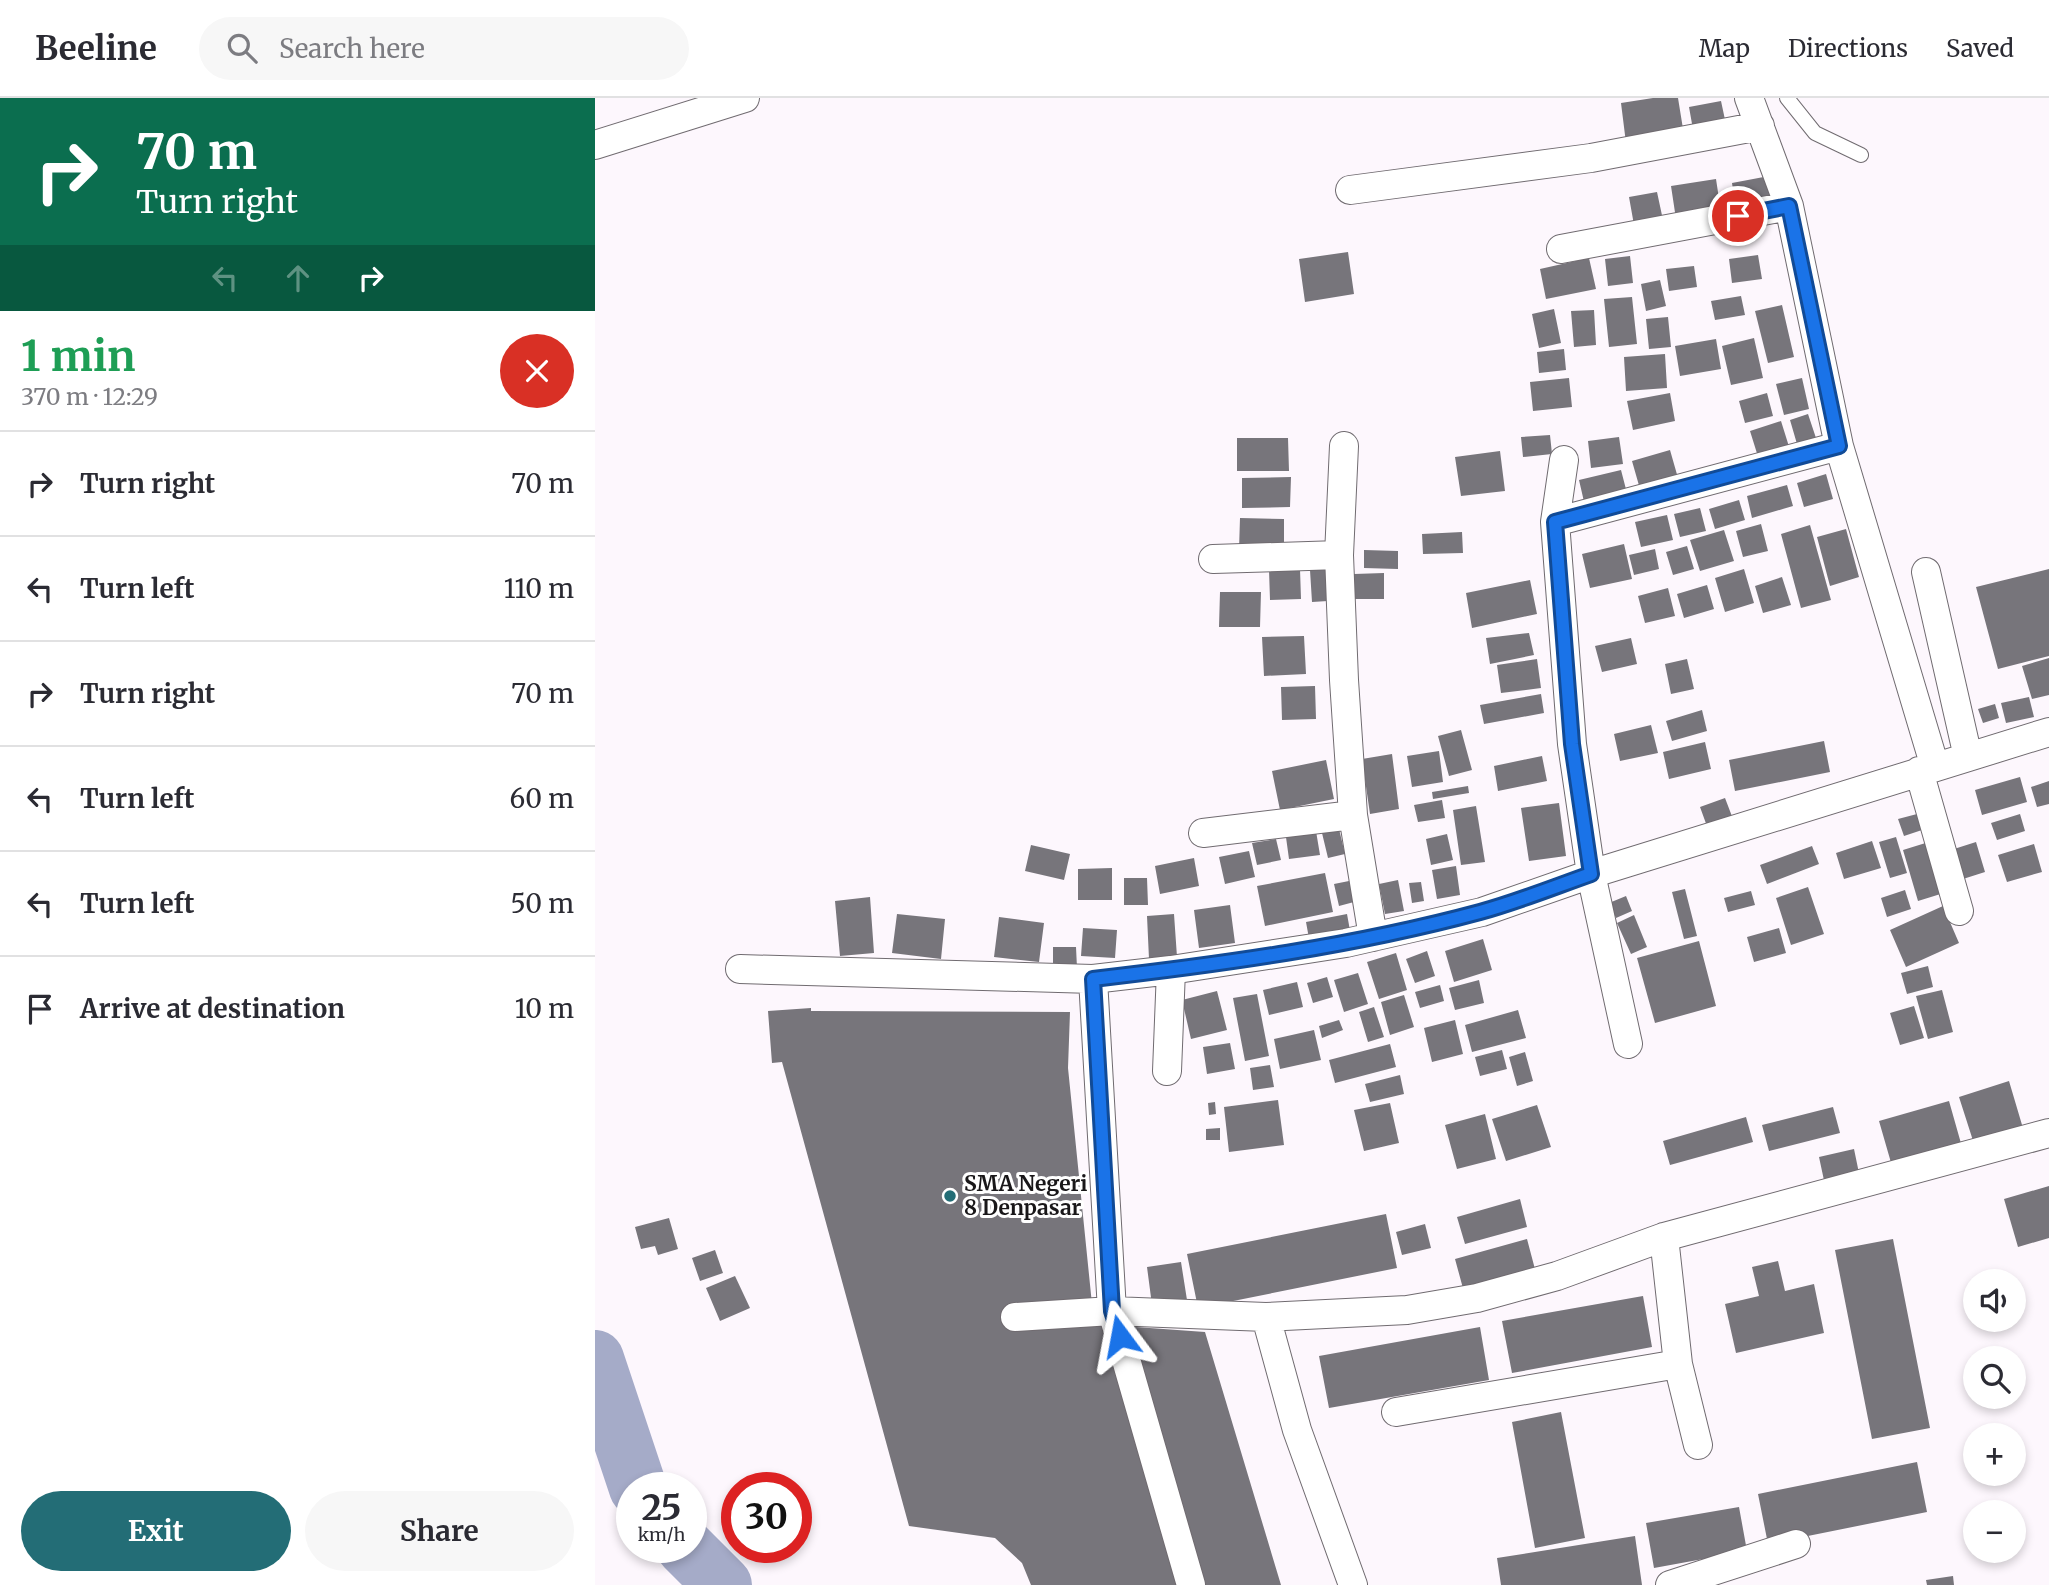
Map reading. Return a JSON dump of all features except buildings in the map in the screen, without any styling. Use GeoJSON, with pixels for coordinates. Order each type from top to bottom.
{"type":"FeatureCollection","features":[{"type":"Feature","properties":{"kind":"street"},"geometry":{"type":"LineString","coordinates":[[595,145],[745,98]]}},
{"type":"Feature","properties":{"kind":"street"},"geometry":{"type":"LineString","coordinates":[[1749,98],[1789,206],[1839,446],[1927,769],[1959,911]]}},
{"type":"Feature","properties":{"kind":"street"},"geometry":{"type":"LineString","coordinates":[[1350,190],[1591,158],[1760,126]]}},
{"type":"Feature","properties":{"kind":"street"},"geometry":{"type":"LineString","coordinates":[[1561,249],[1789,206]]}},
{"type":"Feature","properties":{"kind":"street"},"geometry":{"type":"LineString","coordinates":[[1344,446],[1339,555],[1353,815],[1374,937]]}},
{"type":"Feature","properties":{"kind":"street"},"geometry":{"type":"LineString","coordinates":[[1555,522],[1839,446]]}},
{"type":"Feature","properties":{"kind":"street"},"geometry":{"type":"LineString","coordinates":[[1564,460],[1555,522],[1572,744],[1591,874],[1628,1044]]}},
{"type":"Feature","properties":{"kind":"street"},"geometry":{"type":"LineString","coordinates":[[1213,559],[1339,555]]}},
{"type":"Feature","properties":{"kind":"street"},"geometry":{"type":"LineString","coordinates":[[1926,572],[1968,757]]}},
{"type":"Feature","properties":{"kind":"street"},"geometry":{"type":"LineString","coordinates":[[740,969],[1093,979],[1171,970],[1374,937],[1482,912],[1591,874],[2049,732]]}},
{"type":"Feature","properties":{"kind":"street"},"geometry":{"type":"LineString","coordinates":[[1203,833],[1353,815]]}},
{"type":"Feature","properties":{"kind":"street"},"geometry":{"type":"LineString","coordinates":[[1167,1071],[1171,970]]}},
{"type":"Feature","properties":{"kind":"street"},"geometry":{"type":"LineString","coordinates":[[1093,979],[1112,1311],[1191,1585]]}},
{"type":"Feature","properties":{"kind":"street"},"geometry":{"type":"LineString","coordinates":[[1015,1317],[1112,1311],[1266,1317],[1407,1310],[1477,1298],[1557,1276],[1664,1237],[2049,1133]]}},
{"type":"Feature","properties":{"kind":"street"},"geometry":{"type":"LineString","coordinates":[[1664,1237],[1678,1364],[1698,1445]]}},
{"type":"Feature","properties":{"kind":"street"},"geometry":{"type":"LineString","coordinates":[[1266,1317],[1297,1430],[1353,1585]]}},
{"type":"Feature","properties":{"kind":"street"},"geometry":{"type":"LineString","coordinates":[[1396,1412],[1678,1364]]}},
{"type":"Feature","properties":{"kind":"street"},"geometry":{"type":"LineString","coordinates":[[1670,1585],[1796,1544]]}},
{"type":"Feature","properties":{"kind":"lane"},"geometry":{"type":"LineString","coordinates":[[1787,98],[1815,133],[1861,155]]}},
{"type":"Feature","properties":{"kind":"waterway"},"geometry":{"type":"LineString","coordinates":[[595,1359],[633,1472]]}},
{"type":"Feature","properties":{"kind":"waterway"},"geometry":{"type":"LineString","coordinates":[[701,1563],[723,1585]]}},
{"type":"Feature","properties":{"kind":"place","name":"SMA Negeri 8 Denpasar"},"geometry":{"type":"Point","coordinates":[950,1196]}},
{"type":"Feature","properties":{"kind":"route"},"geometry":{"type":"LineString","coordinates":[[1120,1336],[1112,1311],[1093,979],[1346,943],[1482,912],[1591,874],[1572,744],[1555,522],[1839,446],[1789,206],[1738,216]]}}]}
